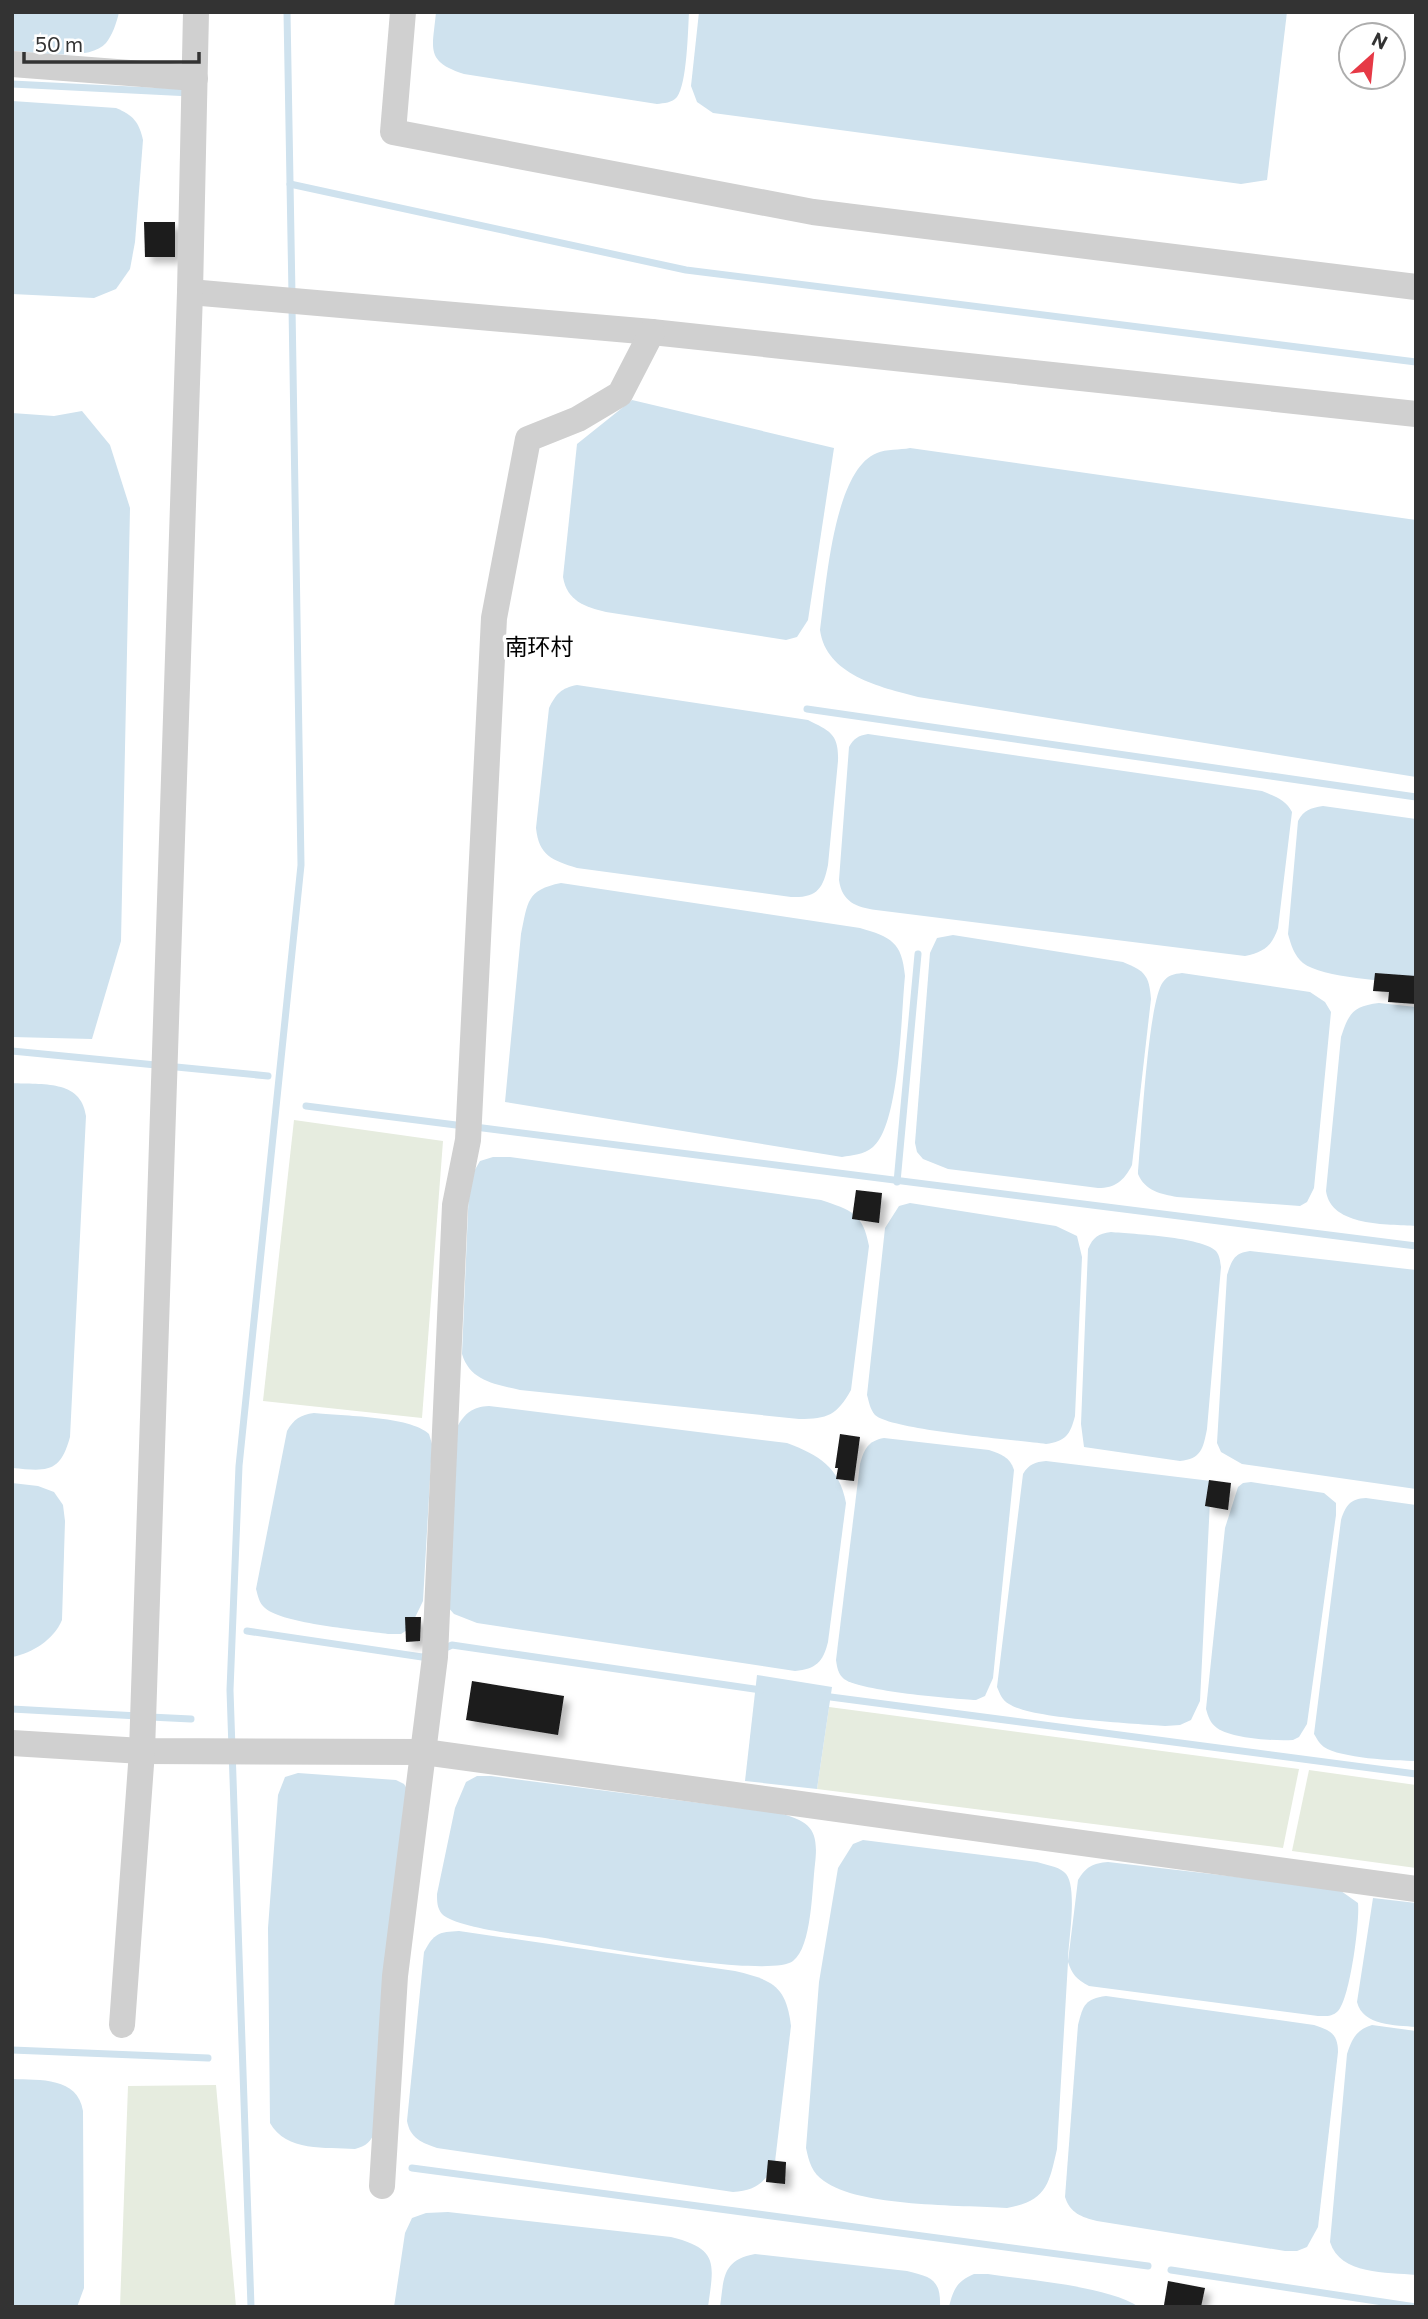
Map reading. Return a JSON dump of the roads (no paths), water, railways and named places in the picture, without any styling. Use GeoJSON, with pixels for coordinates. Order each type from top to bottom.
{"type":"FeatureCollection","features":[{"type":"Feature","properties":{"kind":"lane"},"geometry":{"type":"LineString","coordinates":[[122,2025],[142,1751],[190,292],[196,12]]}},
{"type":"Feature","properties":{"kind":"lane"},"geometry":{"type":"LineString","coordinates":[[403,12],[393,132],[813,212],[1416,287]]}},
{"type":"Feature","properties":{"kind":"lane"},"geometry":{"type":"LineString","coordinates":[[12,64],[195,78]]}},
{"type":"Feature","properties":{"kind":"lane"},"geometry":{"type":"LineString","coordinates":[[190,292],[652,332],[1416,414]]}},
{"type":"Feature","properties":{"kind":"lane"},"geometry":{"type":"LineString","coordinates":[[382,2186],[396,1976],[435,1657],[455,1205],[468,1140],[494,618],[528,439],[579,419],[621,394],[652,332]]}},
{"type":"Feature","properties":{"kind":"lane"},"geometry":{"type":"LineString","coordinates":[[12,1743],[142,1751],[424,1752],[1416,1889]]}},
{"type":"Feature","properties":{"kind":"water"},"geometry":{"type":"Polygon","coordinates":[[[12,12],[119,12],[110,37],[98,49],[62,54],[12,51],[12,12]]]}},
{"type":"Feature","properties":{"kind":"water"},"geometry":{"type":"Polygon","coordinates":[[[436,12],[689,12],[683,81],[677,97],[657,104],[464,74],[442,64],[434,52],[436,12]]]}},
{"type":"Feature","properties":{"kind":"water"},"geometry":{"type":"Polygon","coordinates":[[[699,12],[1287,12],[1267,180],[1241,184],[713,113],[697,102],[691,86],[699,12]]]}},
{"type":"Feature","properties":{"kind":"water"},"geometry":{"type":"Polygon","coordinates":[[[12,101],[116,108],[131,116],[137,124],[143,140],[135,242],[130,269],[116,289],[94,298],[12,294],[12,101]]]}},
{"type":"Feature","properties":{"kind":"water"},"geometry":{"type":"Polygon","coordinates":[[[632,400],[834,448],[808,620],[797,637],[786,640],[606,612],[578,602],[568,592],[563,577],[577,444],[632,400]]]}},
{"type":"Feature","properties":{"kind":"water"},"geometry":{"type":"Polygon","coordinates":[[[82,411],[110,445],[130,508],[121,941],[92,1039],[12,1037],[12,413],[54,416],[82,411]]]}},
{"type":"Feature","properties":{"kind":"water"},"geometry":{"type":"Polygon","coordinates":[[[910,448],[1416,520],[1416,777],[918,697],[857,677],[832,658],[824,645],[820,630],[834,532],[850,482],[862,464],[877,453],[910,448]]]}},
{"type":"Feature","properties":{"kind":"water"},"geometry":{"type":"Polygon","coordinates":[[[577,685],[808,720],[832,734],[837,745],[838,761],[828,865],[821,886],[813,894],[791,897],[577,868],[548,856],[540,845],[536,828],[549,708],[560,692],[577,685]]]}},
{"type":"Feature","properties":{"kind":"water"},"geometry":{"type":"Polygon","coordinates":[[[868,734],[1262,791],[1275,797],[1292,812],[1276,934],[1266,947],[1245,956],[876,910],[856,905],[843,894],[839,880],[849,747],[857,738],[868,734]]]}},
{"type":"Feature","properties":{"kind":"water"},"geometry":{"type":"Polygon","coordinates":[[[1323,806],[1416,819],[1416,984],[1325,972],[1303,963],[1295,953],[1288,934],[1298,821],[1308,810],[1323,806]]]}},
{"type":"Feature","properties":{"kind":"water"},"geometry":{"type":"Polygon","coordinates":[[[561,883],[860,928],[893,943],[901,955],[905,976],[898,1067],[889,1116],[882,1135],[873,1147],[862,1153],[842,1157],[505,1102],[525,914],[530,899],[535,894],[541,889],[561,883]]]}},
{"type":"Feature","properties":{"kind":"water"},"geometry":{"type":"Polygon","coordinates":[[[953,935],[1123,962],[1136,968],[1147,979],[1151,999],[1132,1165],[1118,1182],[1109,1187],[1098,1188],[948,1169],[923,1159],[917,1152],[915,1143],[930,953],[937,938],[953,935]]]}},
{"type":"Feature","properties":{"kind":"water"},"geometry":{"type":"Polygon","coordinates":[[[1174,974],[1310,992],[1325,1002],[1331,1012],[1314,1188],[1307,1202],[1300,1206],[1177,1197],[1159,1193],[1141,1180],[1138,1174],[1143,1104],[1153,1015],[1163,982],[1174,974]]]}},
{"type":"Feature","properties":{"kind":"water"},"geometry":{"type":"Polygon","coordinates":[[[1379,1003],[1416,1007],[1416,1226],[1377,1224],[1349,1217],[1330,1203],[1326,1191],[1341,1037],[1353,1012],[1363,1006],[1379,1003]]]}},
{"type":"Feature","properties":{"kind":"water"},"geometry":{"type":"Polygon","coordinates":[[[12,1083],[58,1086],[68,1090],[83,1104],[86,1116],[70,1437],[56,1464],[50,1468],[34,1470],[12,1468],[12,1083]]]}},
{"type":"Feature","properties":{"kind":"water"},"geometry":{"type":"Polygon","coordinates":[[[493,1157],[510,1157],[821,1200],[854,1214],[863,1226],[869,1246],[851,1390],[846,1398],[831,1414],[799,1419],[520,1390],[477,1376],[462,1354],[469,1188],[480,1161],[493,1157]]]}},
{"type":"Feature","properties":{"kind":"water"},"geometry":{"type":"Polygon","coordinates":[[[910,1203],[1056,1226],[1077,1236],[1082,1257],[1075,1416],[1063,1439],[1046,1444],[956,1434],[904,1425],[873,1413],[867,1395],[885,1228],[899,1206],[910,1203]]]}},
{"type":"Feature","properties":{"kind":"water"},"geometry":{"type":"Polygon","coordinates":[[[1111,1232],[1197,1242],[1216,1251],[1219,1257],[1221,1267],[1207,1429],[1200,1452],[1193,1458],[1180,1461],[1084,1447],[1081,1424],[1088,1249],[1097,1237],[1111,1232]]]}},
{"type":"Feature","properties":{"kind":"water"},"geometry":{"type":"Polygon","coordinates":[[[1250,1251],[1416,1270],[1416,1489],[1242,1464],[1221,1452],[1217,1443],[1227,1275],[1234,1258],[1240,1253],[1250,1251]]]}},
{"type":"Feature","properties":{"kind":"water"},"geometry":{"type":"Polygon","coordinates":[[[489,1406],[787,1443],[809,1452],[826,1464],[838,1480],[846,1503],[828,1642],[818,1663],[795,1671],[477,1623],[454,1614],[447,1606],[457,1427],[470,1412],[489,1406]]]}},
{"type":"Feature","properties":{"kind":"water"},"geometry":{"type":"Polygon","coordinates":[[[314,1413],[392,1420],[420,1428],[429,1434],[432,1444],[423,1601],[410,1628],[401,1634],[342,1628],[288,1618],[274,1614],[261,1604],[259,1599],[256,1589],[287,1431],[298,1418],[314,1413]]]}},
{"type":"Feature","properties":{"kind":"water"},"geometry":{"type":"Polygon","coordinates":[[[884,1438],[989,1450],[1007,1459],[1014,1470],[993,1678],[985,1696],[976,1700],[907,1694],[868,1687],[844,1679],[838,1670],[836,1660],[860,1464],[868,1446],[884,1438]]]}},
{"type":"Feature","properties":{"kind":"water"},"geometry":{"type":"Polygon","coordinates":[[[1046,1461],[1211,1481],[1200,1701],[1191,1720],[1180,1725],[1165,1726],[1060,1717],[1021,1709],[1001,1697],[997,1687],[1023,1474],[1033,1464],[1046,1461]]]}},
{"type":"Feature","properties":{"kind":"water"},"geometry":{"type":"Polygon","coordinates":[[[1251,1482],[1324,1493],[1336,1503],[1307,1724],[1299,1737],[1293,1740],[1254,1738],[1224,1732],[1213,1724],[1206,1709],[1225,1528],[1238,1487],[1251,1482]]]}},
{"type":"Feature","properties":{"kind":"water"},"geometry":{"type":"Polygon","coordinates":[[[12,1483],[38,1486],[54,1492],[63,1505],[65,1521],[62,1620],[54,1633],[42,1644],[12,1657],[12,1483]]]}},
{"type":"Feature","properties":{"kind":"water"},"geometry":{"type":"Polygon","coordinates":[[[1366,1498],[1416,1505],[1416,1761],[1342,1754],[1324,1747],[1314,1734],[1341,1520],[1349,1504],[1366,1498]]]}},
{"type":"Feature","properties":{"kind":"water"},"geometry":{"type":"Polygon","coordinates":[[[757,1675],[832,1687],[817,1789],[745,1781],[757,1675]]]}},
{"type":"Feature","properties":{"kind":"water"},"geometry":{"type":"Polygon","coordinates":[[[298,1773],[396,1780],[404,1784],[409,1792],[375,2131],[368,2143],[355,2149],[320,2148],[296,2143],[286,2139],[270,2123],[268,1928],[278,1795],[285,1777],[298,1773]]]}},
{"type":"Feature","properties":{"kind":"water"},"geometry":{"type":"Polygon","coordinates":[[[477,1776],[778,1813],[798,1820],[810,1829],[816,1843],[808,1930],[799,1954],[793,1961],[778,1965],[750,1966],[675,1959],[490,1930],[450,1919],[439,1909],[437,1894],[455,1808],[466,1782],[477,1776]]]}},
{"type":"Feature","properties":{"kind":"water"},"geometry":{"type":"Polygon","coordinates":[[[863,1840],[1037,1862],[1061,1870],[1068,1878],[1072,1900],[1068,1961],[1078,1880],[1087,1869],[1098,1863],[1108,1862],[1341,1891],[1358,1903],[1356,1942],[1346,1992],[1336,2013],[1318,2016],[1089,1986],[1075,1976],[1068,1962],[1057,2149],[1048,2182],[1038,2196],[1007,2208],[911,2203],[861,2196],[840,2190],[824,2181],[814,2171],[806,2148],[819,1982],[838,1868],[853,1844],[863,1840]]]}},
{"type":"Feature","properties":{"kind":"water"},"geometry":{"type":"Polygon","coordinates":[[[1373,1898],[1416,1903],[1416,2027],[1390,2025],[1373,2020],[1360,2010],[1357,2002],[1373,1898]]]}},
{"type":"Feature","properties":{"kind":"water"},"geometry":{"type":"Polygon","coordinates":[[[459,1931],[735,1971],[775,1986],[785,2001],[791,2026],[775,2162],[768,2175],[748,2190],[733,2192],[437,2148],[418,2139],[411,2132],[407,2121],[424,1952],[438,1935],[459,1931]]]}},
{"type":"Feature","properties":{"kind":"water"},"geometry":{"type":"Polygon","coordinates":[[[1106,1996],[1314,2025],[1329,2031],[1335,2037],[1338,2052],[1318,2227],[1307,2247],[1297,2251],[1285,2251],[1097,2221],[1073,2211],[1065,2197],[1078,2025],[1086,2004],[1106,1996]]]}},
{"type":"Feature","properties":{"kind":"water"},"geometry":{"type":"Polygon","coordinates":[[[1372,2025],[1416,2031],[1416,2275],[1379,2272],[1354,2266],[1335,2253],[1330,2242],[1347,2054],[1355,2036],[1372,2025]]]}},
{"type":"Feature","properties":{"kind":"water"},"geometry":{"type":"Polygon","coordinates":[[[12,2079],[45,2081],[66,2086],[80,2100],[83,2111],[84,2288],[77,2307],[12,2307],[12,2079]]]}},
{"type":"Feature","properties":{"kind":"water"},"geometry":{"type":"Polygon","coordinates":[[[448,2212],[671,2237],[687,2242],[698,2247],[710,2260],[712,2279],[708,2307],[394,2307],[405,2233],[412,2218],[426,2213],[448,2212]]]}},
{"type":"Feature","properties":{"kind":"water"},"geometry":{"type":"Polygon","coordinates":[[[755,2254],[915,2273],[928,2278],[936,2285],[940,2307],[720,2307],[724,2279],[730,2266],[755,2254]]]}},
{"type":"Feature","properties":{"kind":"water"},"geometry":{"type":"Polygon","coordinates":[[[974,2274],[1088,2289],[1139,2307],[949,2307],[957,2287],[974,2274]]]}},
{"type":"Feature","properties":{"kind":"waterway"},"geometry":{"type":"LineString","coordinates":[[287,12],[292,295]]}},
{"type":"Feature","properties":{"kind":"waterway"},"geometry":{"type":"LineString","coordinates":[[12,84],[191,93]]}},
{"type":"Feature","properties":{"kind":"waterway"},"geometry":{"type":"LineString","coordinates":[[290,184],[686,270],[1416,362]]}},
{"type":"Feature","properties":{"kind":"waterway"},"geometry":{"type":"LineString","coordinates":[[251,2307],[230,1690],[239,1466],[301,865],[292,307]]}},
{"type":"Feature","properties":{"kind":"waterway"},"geometry":{"type":"LineString","coordinates":[[807,709],[1416,797]]}},
{"type":"Feature","properties":{"kind":"waterway"},"geometry":{"type":"LineString","coordinates":[[897,1182],[918,954]]}},
{"type":"Feature","properties":{"kind":"waterway"},"geometry":{"type":"LineString","coordinates":[[12,1051],[268,1076]]}},
{"type":"Feature","properties":{"kind":"waterway"},"geometry":{"type":"LineString","coordinates":[[306,1106],[464,1126]]}},
{"type":"Feature","properties":{"kind":"waterway"},"geometry":{"type":"LineString","coordinates":[[475,1127],[1416,1246]]}},
{"type":"Feature","properties":{"kind":"waterway"},"geometry":{"type":"LineString","coordinates":[[247,1631],[422,1657],[430,1654]]}},
{"type":"Feature","properties":{"kind":"waterway"},"geometry":{"type":"LineString","coordinates":[[441,1650],[452,1645],[761,1690]]}},
{"type":"Feature","properties":{"kind":"waterway"},"geometry":{"type":"LineString","coordinates":[[823,1696],[1416,1774]]}},
{"type":"Feature","properties":{"kind":"waterway"},"geometry":{"type":"LineString","coordinates":[[12,1709],[138,1716]]}},
{"type":"Feature","properties":{"kind":"waterway"},"geometry":{"type":"LineString","coordinates":[[150,1717],[191,1719]]}},
{"type":"Feature","properties":{"kind":"waterway"},"geometry":{"type":"LineString","coordinates":[[12,2050],[208,2058]]}},
{"type":"Feature","properties":{"kind":"waterway"},"geometry":{"type":"LineString","coordinates":[[412,2168],[1148,2266]]}},
{"type":"Feature","properties":{"kind":"waterway"},"geometry":{"type":"LineString","coordinates":[[1171,2270],[1416,2307]]}},
{"type":"Feature","properties":{"kind":"district","name":"南环村"},"geometry":{"type":"Point","coordinates":[539,647]}}]}
